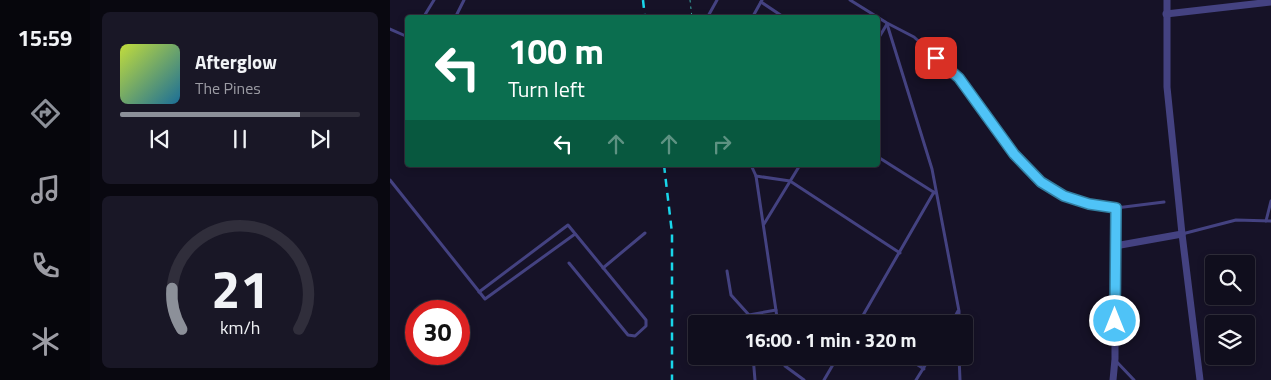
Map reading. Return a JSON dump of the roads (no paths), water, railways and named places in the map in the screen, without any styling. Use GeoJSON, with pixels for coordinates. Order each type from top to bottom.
{"type":"FeatureCollection","features":[{"type":"Feature","properties":{"kind":"street"},"geometry":{"type":"LineString","coordinates":[[1167,0],[1167,87],[1182,234],[1200,380]]}},
{"type":"Feature","properties":{"kind":"street"},"geometry":{"type":"LineString","coordinates":[[1166,14],[1271,2]]}},
{"type":"Feature","properties":{"kind":"street"},"geometry":{"type":"LineString","coordinates":[[1113,380],[1115,359],[1115,246],[1182,234]]}},
{"type":"Feature","properties":{"kind":"lane"},"geometry":{"type":"LineString","coordinates":[[425,15],[434,0]]}},
{"type":"Feature","properties":{"kind":"lane"},"geometry":{"type":"LineString","coordinates":[[457,15],[464,0]]}},
{"type":"Feature","properties":{"kind":"lane"},"geometry":{"type":"LineString","coordinates":[[709,15],[718,0]]}},
{"type":"Feature","properties":{"kind":"lane"},"geometry":{"type":"LineString","coordinates":[[850,0],[873,15]]}},
{"type":"Feature","properties":{"kind":"lane"},"geometry":{"type":"LineString","coordinates":[[754,15],[762,1],[781,15]]}},
{"type":"Feature","properties":{"kind":"lane"},"geometry":{"type":"LineString","coordinates":[[880,19],[914,37],[959,78],[1014,154],[1041,182],[1064,196],[1116,208],[1164,202]]}},
{"type":"Feature","properties":{"kind":"lane"},"geometry":{"type":"LineString","coordinates":[[880,36],[887,24]]}},
{"type":"Feature","properties":{"kind":"lane"},"geometry":{"type":"LineString","coordinates":[[887,24],[932,168],[958,315]]}},
{"type":"Feature","properties":{"kind":"lane"},"geometry":{"type":"LineString","coordinates":[[390,29],[405,36]]}},
{"type":"Feature","properties":{"kind":"lane"},"geometry":{"type":"LineString","coordinates":[[880,158],[935,193]]}},
{"type":"Feature","properties":{"kind":"lane"},"geometry":{"type":"LineString","coordinates":[[753,167],[756,176],[777,315]]}},
{"type":"Feature","properties":{"kind":"lane"},"geometry":{"type":"LineString","coordinates":[[763,224],[799,167]]}},
{"type":"Feature","properties":{"kind":"lane"},"geometry":{"type":"LineString","coordinates":[[756,176],[790,181],[900,253]]}},
{"type":"Feature","properties":{"kind":"lane"},"geometry":{"type":"LineString","coordinates":[[390,180],[485,299],[575,234]]}},
{"type":"Feature","properties":{"kind":"lane"},"geometry":{"type":"LineString","coordinates":[[863,315],[935,193]]}},
{"type":"Feature","properties":{"kind":"lane"},"geometry":{"type":"LineString","coordinates":[[1182,234],[1236,220],[1269,221],[1271,201]]}},
{"type":"Feature","properties":{"kind":"lane"},"geometry":{"type":"LineString","coordinates":[[1115,246],[1116,208]]}},
{"type":"Feature","properties":{"kind":"lane"},"geometry":{"type":"LineString","coordinates":[[479,292],[568,225],[646,320],[646,326],[635,336],[628,334],[569,263]]}},
{"type":"Feature","properties":{"kind":"lane"},"geometry":{"type":"LineString","coordinates":[[603,268],[645,233]]}},
{"type":"Feature","properties":{"kind":"lane"},"geometry":{"type":"LineString","coordinates":[[727,271],[731,295],[748,315]]}},
{"type":"Feature","properties":{"kind":"lane"},"geometry":{"type":"LineString","coordinates":[[754,315],[776,310]]}},
{"type":"Feature","properties":{"kind":"lane"},"geometry":{"type":"LineString","coordinates":[[956,315],[958,311]]}},
{"type":"Feature","properties":{"kind":"lane"},"geometry":{"type":"LineString","coordinates":[[1115,359],[1134,380]]}},
{"type":"Feature","properties":{"kind":"lane"},"geometry":{"type":"LineString","coordinates":[[754,365],[755,380]]}},
{"type":"Feature","properties":{"kind":"lane"},"geometry":{"type":"LineString","coordinates":[[785,365],[804,380]]}},
{"type":"Feature","properties":{"kind":"lane"},"geometry":{"type":"LineString","coordinates":[[824,380],[833,365]]}},
{"type":"Feature","properties":{"kind":"lane"},"geometry":{"type":"LineString","coordinates":[[919,365],[924,368]]}},
{"type":"Feature","properties":{"kind":"lane"},"geometry":{"type":"LineString","coordinates":[[916,380],[926,365]]}},
{"type":"Feature","properties":{"kind":"lane"},"geometry":{"type":"LineString","coordinates":[[959,365],[960,380]]}},
{"type":"Feature","properties":{"kind":"railway"},"geometry":{"type":"LineString","coordinates":[[643,0],[645,15]]}},
{"type":"Feature","properties":{"kind":"railway"},"geometry":{"type":"LineString","coordinates":[[664,167],[672,233],[672,380]]}}]}
